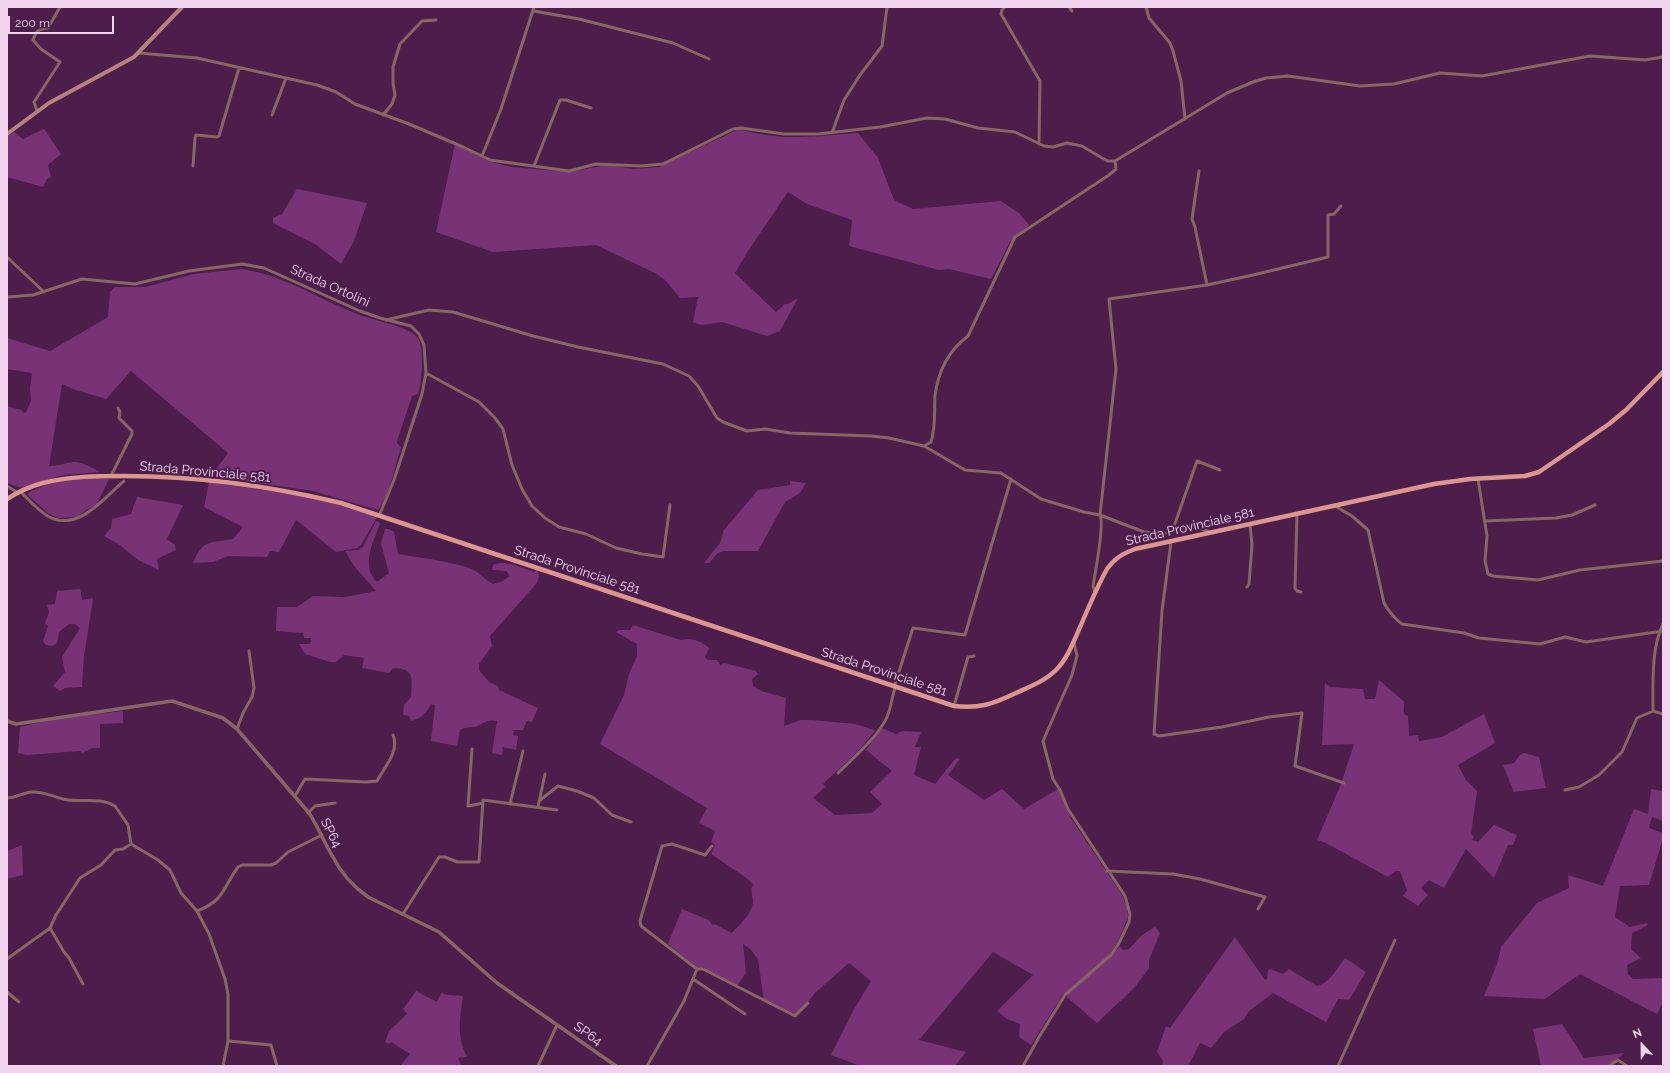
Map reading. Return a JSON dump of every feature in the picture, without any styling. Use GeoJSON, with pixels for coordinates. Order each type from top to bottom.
{"type":"FeatureCollection","features":[{"type":"Feature","properties":{"kind":"main road"},"geometry":{"type":"LineString","coordinates":[[7,134],[37,111],[69,91],[122,64],[139,53],[182,7]]}},
{"type":"Feature","properties":{"kind":"main road","name":"Strada Provinciale 581"},"geometry":{"type":"LineString","coordinates":[[7,499],[19,492],[42,483],[64,478],[88,476],[156,476],[240,483],[335,501],[895,687],[954,706],[968,708],[986,706],[1002,700],[1040,681],[1056,670],[1063,661],[1107,569],[1114,559],[1122,554],[1135,549],[1210,532],[1434,484],[1478,478],[1525,476],[1539,472],[1609,424],[1626,410],[1663,372]]}},
{"type":"Feature","properties":{"kind":"street"},"geometry":{"type":"LineString","coordinates":[[37,111],[34,102],[60,62],[41,49],[33,40],[39,29],[48,28],[60,7]]}},
{"type":"Feature","properties":{"kind":"street"},"geometry":{"type":"LineString","coordinates":[[482,156],[501,109],[534,11],[534,7]]}},
{"type":"Feature","properties":{"kind":"street"},"geometry":{"type":"LineString","coordinates":[[832,133],[844,100],[860,75],[882,46],[887,7]]}},
{"type":"Feature","properties":{"kind":"street"},"geometry":{"type":"LineString","coordinates":[[1005,7],[1001,14],[1040,81],[1039,144]]}},
{"type":"Feature","properties":{"kind":"street"},"geometry":{"type":"LineString","coordinates":[[1069,7],[1072,10]]}},
{"type":"Feature","properties":{"kind":"street"},"geometry":{"type":"LineString","coordinates":[[1146,7],[1149,18],[1170,43],[1173,51],[1181,81],[1185,119]]}},
{"type":"Feature","properties":{"kind":"street"},"geometry":{"type":"LineString","coordinates":[[534,11],[579,19],[673,43],[709,59]]}},
{"type":"Feature","properties":{"kind":"street"},"geometry":{"type":"LineString","coordinates":[[383,115],[392,104],[395,95],[393,67],[400,44],[422,21],[436,20]]}},
{"type":"Feature","properties":{"kind":"street"},"geometry":{"type":"LineString","coordinates":[[139,53],[197,58],[317,85],[336,92],[355,104],[442,138],[490,160],[569,171],[596,164],[641,166],[663,164],[733,129],[742,128],[784,134],[832,133],[880,127],[927,118],[945,119],[978,128],[1015,132],[1039,144],[1053,146],[1067,143],[1082,146],[1108,161],[1115,161],[1239,88],[1266,78],[1284,76],[1360,86],[1394,84],[1440,73],[1482,76],[1590,56],[1645,60],[1663,57]]}},
{"type":"Feature","properties":{"kind":"street"},"geometry":{"type":"LineString","coordinates":[[193,166],[196,135],[219,136],[239,68]]}},
{"type":"Feature","properties":{"kind":"street"},"geometry":{"type":"LineString","coordinates":[[272,115],[286,78]]}},
{"type":"Feature","properties":{"kind":"street"},"geometry":{"type":"LineString","coordinates":[[534,166],[560,100],[566,100],[591,108]]}},
{"type":"Feature","properties":{"kind":"street"},"geometry":{"type":"LineString","coordinates":[[924,446],[931,442],[934,431],[936,395],[943,364],[956,345],[968,336],[1015,238],[1109,175],[1116,168],[1115,161]]}},
{"type":"Feature","properties":{"kind":"street"},"geometry":{"type":"LineString","coordinates":[[1199,171],[1192,219],[1207,285]]}},
{"type":"Feature","properties":{"kind":"street"},"geometry":{"type":"LineString","coordinates":[[1095,592],[1094,586],[1102,520],[1100,516],[1116,369],[1109,299],[1207,285],[1253,276],[1328,257],[1328,215],[1334,214],[1341,206]]}},
{"type":"Feature","properties":{"kind":"street"},"geometry":{"type":"LineString","coordinates":[[7,257],[44,292]]}},
{"type":"Feature","properties":{"kind":"street","name":"Strada Ortolini"},"geometry":{"type":"LineString","coordinates":[[7,297],[44,292],[69,282],[82,279],[135,284],[189,271],[242,264],[264,268],[360,310],[386,320],[411,326],[419,334],[425,349],[426,373],[422,394],[394,480],[379,516]]}},
{"type":"Feature","properties":{"kind":"street"},"geometry":{"type":"LineString","coordinates":[[386,320],[429,310],[453,312],[533,336],[578,347],[663,364],[689,376],[698,386],[717,418],[723,422],[747,431],[765,429],[790,433],[889,438],[924,446],[965,470],[998,472],[1041,499],[1100,516],[1151,534],[1172,532],[1190,525],[1210,532]]}},
{"type":"Feature","properties":{"kind":"street"},"geometry":{"type":"LineString","coordinates":[[426,373],[479,402],[495,418],[503,429],[512,466],[528,500],[540,515],[555,525],[586,534],[616,548],[662,557],[670,505]]}},
{"type":"Feature","properties":{"kind":"street"},"geometry":{"type":"LineString","coordinates":[[111,476],[132,434],[132,431],[119,418],[120,412],[118,408]]}},
{"type":"Feature","properties":{"kind":"street"},"geometry":{"type":"LineString","coordinates":[[1172,532],[1197,461],[1220,470]]}},
{"type":"Feature","properties":{"kind":"street"},"geometry":{"type":"LineString","coordinates":[[1478,478],[1485,521],[1486,569],[1488,574],[1493,576],[1538,580],[1580,570],[1663,561]]}},
{"type":"Feature","properties":{"kind":"street"},"geometry":{"type":"LineString","coordinates":[[838,773],[862,750],[883,723],[887,715],[913,628],[965,635],[1011,479]]}},
{"type":"Feature","properties":{"kind":"street"},"geometry":{"type":"LineString","coordinates":[[7,486],[19,492],[54,519],[71,520],[77,519],[87,513],[124,481]]}},
{"type":"Feature","properties":{"kind":"street"},"geometry":{"type":"LineString","coordinates":[[1485,521],[1556,518],[1572,515],[1595,505]]}},
{"type":"Feature","properties":{"kind":"street"},"geometry":{"type":"LineString","coordinates":[[1335,506],[1352,516],[1368,530],[1384,603],[1388,612],[1402,624],[1464,633],[1480,638],[1540,644],[1565,637],[1586,642],[1661,631]]}},
{"type":"Feature","properties":{"kind":"street"},"geometry":{"type":"LineString","coordinates":[[1297,513],[1295,588],[1297,591],[1302,592]]}},
{"type":"Feature","properties":{"kind":"street"},"geometry":{"type":"LineString","coordinates":[[1247,587],[1249,584],[1252,545],[1250,524]]}},
{"type":"Feature","properties":{"kind":"street"},"geometry":{"type":"LineString","coordinates":[[1171,542],[1162,612],[1154,734],[1159,736],[1222,727],[1269,717],[1302,713],[1294,766],[1344,783]]}},
{"type":"Feature","properties":{"kind":"street"},"geometry":{"type":"LineString","coordinates":[[1652,710],[1654,669],[1663,624]]}},
{"type":"Feature","properties":{"kind":"street"},"geometry":{"type":"LineString","coordinates":[[1023,1066],[1065,995],[1111,955],[1123,936],[1130,914],[1129,905],[1125,896],[1074,820],[1060,790],[1053,779],[1043,741],[1072,675],[1077,656],[1073,641]]}},
{"type":"Feature","properties":{"kind":"street"},"geometry":{"type":"LineString","coordinates":[[237,729],[243,713],[252,697],[254,688],[249,651]]}},
{"type":"Feature","properties":{"kind":"street"},"geometry":{"type":"LineString","coordinates":[[954,706],[968,657],[974,656]]}},
{"type":"Feature","properties":{"kind":"street","name":"SP64"},"geometry":{"type":"LineString","coordinates":[[7,721],[16,724],[172,701],[223,718],[237,729],[308,812],[338,865],[358,889],[368,897],[439,932],[497,983],[616,1066]]}},
{"type":"Feature","properties":{"kind":"street"},"geometry":{"type":"LineString","coordinates":[[1565,790],[1579,787],[1599,775],[1622,752],[1637,718],[1652,710],[1663,714]]}},
{"type":"Feature","properties":{"kind":"street"},"geometry":{"type":"LineString","coordinates":[[294,796],[297,794],[305,779],[366,782],[377,781],[380,773],[389,763],[395,743],[393,735]]}},
{"type":"Feature","properties":{"kind":"street"},"geometry":{"type":"LineString","coordinates":[[472,749],[468,806],[483,803],[483,800],[557,810]]}},
{"type":"Feature","properties":{"kind":"street"},"geometry":{"type":"LineString","coordinates":[[510,804],[523,751]]}},
{"type":"Feature","properties":{"kind":"street"},"geometry":{"type":"LineString","coordinates":[[538,807],[545,774]]}},
{"type":"Feature","properties":{"kind":"street"},"geometry":{"type":"LineString","coordinates":[[539,802],[558,786],[594,798],[612,815],[631,822]]}},
{"type":"Feature","properties":{"kind":"street"},"geometry":{"type":"LineString","coordinates":[[7,798],[37,792],[69,800],[98,801],[112,804],[128,825],[131,844]]}},
{"type":"Feature","properties":{"kind":"street"},"geometry":{"type":"LineString","coordinates":[[308,812],[315,806],[335,803]]}},
{"type":"Feature","properties":{"kind":"street"},"geometry":{"type":"LineString","coordinates":[[403,914],[439,858],[445,857],[457,862],[479,862],[483,803]]}},
{"type":"Feature","properties":{"kind":"street"},"geometry":{"type":"LineString","coordinates":[[197,911],[211,904],[220,896],[238,867],[242,865],[268,866],[274,864],[288,852],[322,835]]}},
{"type":"Feature","properties":{"kind":"street"},"geometry":{"type":"LineString","coordinates":[[131,844],[166,865],[173,874],[184,898],[197,911],[209,934],[225,979],[229,1005],[228,1041],[224,1066]]}},
{"type":"Feature","properties":{"kind":"street"},"geometry":{"type":"LineString","coordinates":[[7,959],[50,928],[80,878],[101,865],[116,850],[123,849],[131,844]]}},
{"type":"Feature","properties":{"kind":"street"},"geometry":{"type":"LineString","coordinates":[[712,846],[706,855],[672,844],[662,846],[640,923],[642,927],[697,969],[703,969],[795,1016],[808,1003]]}},
{"type":"Feature","properties":{"kind":"street"},"geometry":{"type":"LineString","coordinates":[[1107,871],[1167,873],[1200,879],[1265,897],[1258,908]]}},
{"type":"Feature","properties":{"kind":"street"},"geometry":{"type":"LineString","coordinates":[[50,928],[83,984]]}},
{"type":"Feature","properties":{"kind":"street"},"geometry":{"type":"LineString","coordinates":[[1338,1066],[1395,940]]}},
{"type":"Feature","properties":{"kind":"street"},"geometry":{"type":"LineString","coordinates":[[647,1066],[684,1001],[697,969]]}},
{"type":"Feature","properties":{"kind":"street"},"geometry":{"type":"LineString","coordinates":[[693,979],[745,1014]]}},
{"type":"Feature","properties":{"kind":"street"},"geometry":{"type":"LineString","coordinates":[[7,992],[20,1002]]}},
{"type":"Feature","properties":{"kind":"street"},"geometry":{"type":"LineString","coordinates":[[538,1066],[557,1025]]}},
{"type":"Feature","properties":{"kind":"street"},"geometry":{"type":"LineString","coordinates":[[228,1041],[271,1045],[277,1066]]}},
{"type":"Feature","properties":{"kind":"street"},"geometry":{"type":"LineString","coordinates":[[1609,1066],[1618,1060],[1627,1066]]}},
{"type":"Feature","properties":{"kind":"shaded area"},"geometry":{"type":"Polygon","coordinates":[[[44,129],[61,154],[48,165],[51,177],[47,179],[43,187],[7,177],[7,136],[14,132],[23,139],[44,129]]]}},
{"type":"Feature","properties":{"kind":"shaded area"},"geometry":{"type":"Polygon","coordinates":[[[739,129],[769,136],[784,137],[858,133],[878,158],[894,200],[913,209],[1001,201],[1019,213],[1029,225],[1010,242],[991,279],[949,269],[939,270],[849,246],[852,220],[807,204],[788,192],[735,273],[776,312],[785,304],[788,304],[798,298],[780,331],[767,336],[722,322],[702,325],[693,322],[698,297],[680,298],[665,280],[657,274],[596,245],[493,252],[436,232],[455,144],[488,161],[511,167],[570,172],[606,165],[634,169],[659,167],[739,129]]]}},
{"type":"Feature","properties":{"kind":"shaded area"},"geometry":{"type":"Polygon","coordinates":[[[297,189],[367,203],[354,241],[341,264],[315,244],[273,223],[273,218],[282,214],[297,189]]]}},
{"type":"Feature","properties":{"kind":"shaded area"},"geometry":{"type":"Polygon","coordinates":[[[241,269],[274,277],[353,312],[408,330],[417,337],[420,342],[422,374],[418,394],[412,396],[398,438],[397,443],[401,447],[392,480],[386,496],[378,510],[313,491],[211,476],[228,453],[131,371],[106,399],[62,384],[49,466],[77,462],[100,472],[63,475],[21,488],[7,483],[7,406],[21,410],[24,413],[26,412],[31,401],[30,388],[32,373],[7,369],[7,338],[50,351],[108,317],[110,292],[115,287],[145,287],[194,274],[241,269]]]}},
{"type":"Feature","properties":{"kind":"shaded area"},"geometry":{"type":"Polygon","coordinates":[[[81,478],[109,479],[97,504],[76,517],[58,518],[49,514],[28,495],[29,492],[54,482],[81,478]]]}},
{"type":"Feature","properties":{"kind":"shaded area"},"geometry":{"type":"Polygon","coordinates":[[[790,481],[806,483],[800,493],[785,502],[758,551],[724,551],[718,553],[709,563],[704,563],[720,543],[724,530],[758,490],[790,485],[790,481]]]}},
{"type":"Feature","properties":{"kind":"shaded area"},"geometry":{"type":"Polygon","coordinates":[[[209,482],[318,498],[377,517],[361,545],[357,548],[336,552],[296,520],[279,552],[270,551],[267,557],[228,556],[213,562],[193,563],[204,546],[213,542],[233,539],[243,527],[204,507],[209,482]]]}},
{"type":"Feature","properties":{"kind":"shaded area"},"geometry":{"type":"Polygon","coordinates":[[[137,497],[183,505],[167,539],[175,545],[176,550],[157,559],[159,570],[138,560],[120,545],[104,536],[111,528],[112,519],[131,514],[137,497]]]}},
{"type":"Feature","properties":{"kind":"shaded area"},"geometry":{"type":"Polygon","coordinates":[[[376,521],[380,523],[370,553],[369,569],[377,582],[389,573],[381,543],[385,529],[389,529],[394,532],[398,554],[461,565],[469,568],[493,584],[503,581],[510,576],[506,571],[492,570],[493,565],[497,563],[508,564],[534,572],[537,569],[539,576],[537,583],[490,636],[492,646],[479,664],[479,670],[489,682],[498,686],[499,690],[538,708],[532,722],[527,721],[523,730],[514,730],[513,735],[518,736],[516,750],[503,747],[502,755],[492,753],[497,721],[493,720],[475,727],[460,730],[457,746],[431,741],[435,705],[431,704],[424,715],[411,721],[409,716],[403,715],[404,705],[411,697],[412,680],[409,672],[393,668],[389,673],[362,668],[364,658],[344,655],[336,662],[330,662],[305,654],[299,644],[310,644],[311,638],[304,638],[303,633],[276,631],[277,607],[297,607],[313,596],[345,597],[376,591],[354,566],[345,551],[358,550],[363,547],[376,521]]]}},
{"type":"Feature","properties":{"kind":"shaded area"},"geometry":{"type":"Polygon","coordinates":[[[80,589],[82,600],[93,598],[84,656],[82,687],[65,688],[60,691],[53,686],[65,672],[62,657],[80,628],[75,624],[69,624],[59,632],[57,643],[52,646],[46,645],[43,641],[48,626],[45,623],[49,612],[47,605],[55,604],[57,591],[80,589]]]}},
{"type":"Feature","properties":{"kind":"shaded area"},"geometry":{"type":"Polygon","coordinates":[[[633,625],[681,640],[696,640],[709,648],[705,657],[708,660],[717,660],[720,665],[724,663],[756,671],[758,674],[752,679],[753,686],[761,691],[786,698],[784,726],[801,720],[812,720],[855,724],[874,730],[875,731],[857,752],[823,784],[825,787],[813,798],[835,815],[872,813],[882,804],[870,792],[892,771],[866,750],[882,728],[896,734],[902,731],[921,732],[915,747],[921,747],[914,775],[935,784],[956,758],[960,759],[948,775],[984,800],[1002,789],[1024,809],[1058,789],[1071,818],[1122,895],[1127,907],[1128,917],[1115,948],[1107,958],[1062,996],[1031,1045],[1019,1037],[1020,1024],[1007,1019],[997,1011],[1033,975],[993,952],[919,1040],[966,1052],[955,1066],[860,1066],[831,1055],[853,1011],[871,981],[849,963],[815,993],[799,1013],[793,1015],[764,1002],[758,959],[751,950],[743,944],[746,973],[737,986],[697,967],[668,944],[682,909],[709,920],[712,925],[714,924],[732,933],[750,911],[753,902],[753,884],[711,854],[715,845],[711,842],[715,831],[699,823],[707,808],[600,744],[624,695],[629,674],[637,656],[637,644],[616,632],[619,630],[630,630],[633,625]]]}},
{"type":"Feature","properties":{"kind":"shaded area"},"geometry":{"type":"Polygon","coordinates":[[[1379,680],[1404,702],[1404,713],[1408,716],[1409,736],[1418,735],[1419,741],[1442,737],[1484,714],[1495,743],[1458,765],[1466,780],[1477,791],[1471,834],[1474,837],[1472,840],[1478,842],[1494,825],[1517,835],[1513,845],[1508,845],[1494,878],[1466,849],[1444,888],[1429,880],[1421,888],[1428,895],[1418,906],[1403,896],[1407,890],[1400,871],[1396,871],[1388,877],[1326,843],[1317,840],[1341,784],[1354,744],[1322,745],[1325,683],[1330,687],[1363,689],[1365,699],[1375,699],[1379,680]]]}},
{"type":"Feature","properties":{"kind":"shaded area"},"geometry":{"type":"Polygon","coordinates":[[[123,711],[123,723],[100,724],[100,748],[93,748],[82,753],[81,751],[27,755],[18,753],[20,727],[58,718],[123,711]]]}},
{"type":"Feature","properties":{"kind":"shaded area"},"geometry":{"type":"Polygon","coordinates":[[[1524,753],[1539,757],[1546,788],[1514,792],[1503,765],[1514,763],[1520,755],[1524,753]]]}},
{"type":"Feature","properties":{"kind":"shaded area"},"geometry":{"type":"Polygon","coordinates":[[[1651,789],[1663,791],[1663,821],[1652,817],[1649,828],[1663,833],[1663,838],[1649,885],[1620,886],[1615,917],[1630,927],[1647,923],[1648,925],[1632,933],[1631,949],[1641,958],[1627,965],[1628,974],[1633,979],[1663,978],[1663,1002],[1657,1014],[1580,974],[1545,999],[1484,996],[1497,964],[1501,947],[1537,903],[1569,888],[1568,875],[1603,886],[1634,809],[1648,814],[1651,789]]]}},
{"type":"Feature","properties":{"kind":"shaded area"},"geometry":{"type":"Polygon","coordinates":[[[22,845],[23,875],[7,879],[7,851],[22,845]]]}},
{"type":"Feature","properties":{"kind":"shaded area"},"geometry":{"type":"Polygon","coordinates":[[[1155,927],[1160,933],[1149,960],[1149,968],[1135,987],[1097,1023],[1067,997],[1068,993],[1109,959],[1120,946],[1123,950],[1129,949],[1142,935],[1155,927]]]}},
{"type":"Feature","properties":{"kind":"shaded area"},"geometry":{"type":"Polygon","coordinates":[[[1235,937],[1265,980],[1267,979],[1268,970],[1270,969],[1283,974],[1289,969],[1317,986],[1326,982],[1345,958],[1366,972],[1349,1000],[1338,999],[1326,1022],[1273,993],[1249,1011],[1244,1019],[1224,1032],[1211,1048],[1200,1043],[1188,1066],[1162,1066],[1163,1061],[1157,1052],[1166,1026],[1170,1028],[1235,937]]]}},
{"type":"Feature","properties":{"kind":"shaded area"},"geometry":{"type":"Polygon","coordinates":[[[416,991],[437,1002],[441,993],[463,996],[460,1034],[467,1057],[458,1058],[461,1065],[400,1066],[410,1054],[391,1042],[389,1044],[385,1042],[389,1031],[407,1014],[403,1009],[416,991]]]}},
{"type":"Feature","properties":{"kind":"shaded area"},"geometry":{"type":"Polygon","coordinates":[[[1562,1024],[1584,1058],[1624,1053],[1610,1066],[1541,1066],[1533,1029],[1562,1024]]]}}]}
